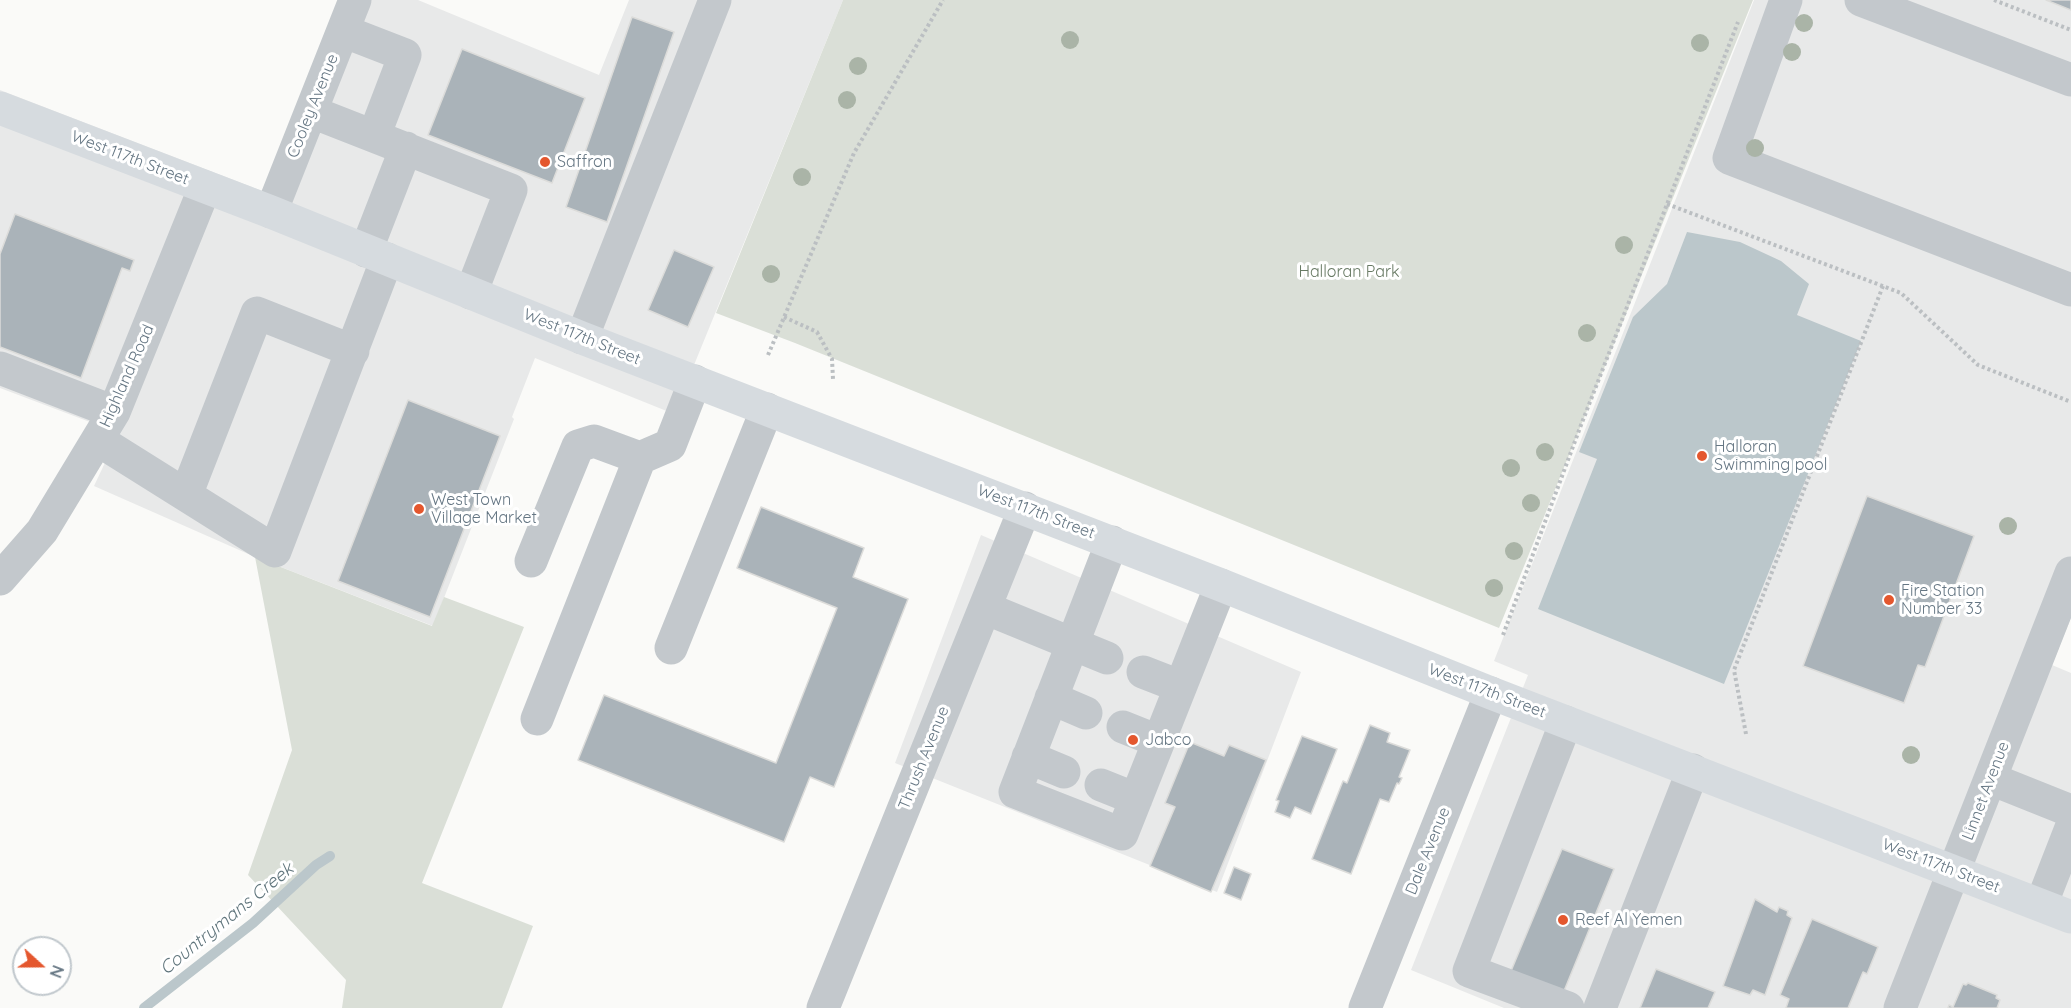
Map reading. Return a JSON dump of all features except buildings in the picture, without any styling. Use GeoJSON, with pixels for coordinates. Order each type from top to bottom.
{"type":"FeatureCollection","features":[{"type":"Feature","properties":{"kind":"main road","name":"West 117th Street"},"geometry":{"type":"LineString","coordinates":[[2,113],[271,212],[582,338],[1025,508],[1491,693],[2071,917]]}},
{"type":"Feature","properties":{"kind":"street","name":"Cooley Avenue"},"geometry":{"type":"LineString","coordinates":[[271,212],[356,0]]}},
{"type":"Feature","properties":{"kind":"street"},"geometry":{"type":"LineString","coordinates":[[582,338],[715,0]]}},
{"type":"Feature","properties":{"kind":"street"},"geometry":{"type":"LineString","coordinates":[[1786,0],[1729,158],[2071,290]]}},
{"type":"Feature","properties":{"kind":"street"},"geometry":{"type":"LineString","coordinates":[[1861,0],[2071,80]]}},
{"type":"Feature","properties":{"kind":"street"},"geometry":{"type":"LineString","coordinates":[[344,31],[405,56],[374,136]]}},
{"type":"Feature","properties":{"kind":"street"},"geometry":{"type":"LineString","coordinates":[[312,112],[511,190],[471,293]]}},
{"type":"Feature","properties":{"kind":"street"},"geometry":{"type":"LineString","coordinates":[[98,440],[275,551],[353,351],[376,255],[406,148]]}},
{"type":"Feature","properties":{"kind":"street","name":"Highland Road"},"geometry":{"type":"LineString","coordinates":[[0,579],[42,531],[114,412],[205,187]]}},
{"type":"Feature","properties":{"kind":"street"},"geometry":{"type":"LineString","coordinates":[[186,495],[256,313],[353,351]]}},
{"type":"Feature","properties":{"kind":"street"},"geometry":{"type":"LineString","coordinates":[[0,368],[114,412]]}},
{"type":"Feature","properties":{"kind":"street"},"geometry":{"type":"LineString","coordinates":[[531,561],[578,446],[594,441],[640,458],[670,445],[695,381]]}},
{"type":"Feature","properties":{"kind":"street"},"geometry":{"type":"LineString","coordinates":[[670,648],[768,409]]}},
{"type":"Feature","properties":{"kind":"street"},"geometry":{"type":"LineString","coordinates":[[537,719],[640,458]]}},
{"type":"Feature","properties":{"kind":"street","name":"Thrush Avenue"},"geometry":{"type":"LineString","coordinates":[[823,1008],[1025,508]]}},
{"type":"Feature","properties":{"kind":"street"},"geometry":{"type":"LineString","coordinates":[[1112,542],[1015,792],[1101,826],[1122,834],[1221,585]]}},
{"type":"Feature","properties":{"kind":"street","name":"Linnet Avenue"},"geometry":{"type":"LineString","coordinates":[[1900,1008],[2071,573]]}},
{"type":"Feature","properties":{"kind":"street"},"geometry":{"type":"LineString","coordinates":[[985,608],[1107,658]]}},
{"type":"Feature","properties":{"kind":"street"},"geometry":{"type":"LineString","coordinates":[[1143,672],[1179,686]]}},
{"type":"Feature","properties":{"kind":"street","name":"Dale Avenue"},"geometry":{"type":"LineString","coordinates":[[1365,1008],[1491,693]]}},
{"type":"Feature","properties":{"kind":"street"},"geometry":{"type":"LineString","coordinates":[[1051,699],[1086,713]]}},
{"type":"Feature","properties":{"kind":"street"},"geometry":{"type":"LineString","coordinates":[[1566,722],[1469,971],[1568,1008]]}},
{"type":"Feature","properties":{"kind":"street"},"geometry":{"type":"LineString","coordinates":[[1123,727],[1158,741]]}},
{"type":"Feature","properties":{"kind":"street"},"geometry":{"type":"LineString","coordinates":[[1028,757],[1064,772]]}},
{"type":"Feature","properties":{"kind":"street"},"geometry":{"type":"LineString","coordinates":[[1600,1008],[1692,770]]}},
{"type":"Feature","properties":{"kind":"street"},"geometry":{"type":"LineString","coordinates":[[1991,779],[2071,811]]}},
{"type":"Feature","properties":{"kind":"street"},"geometry":{"type":"LineString","coordinates":[[1101,785],[1136,799]]}},
{"type":"Feature","properties":{"kind":"street"},"geometry":{"type":"LineString","coordinates":[[2041,905],[2071,828]]}},
{"type":"Feature","properties":{"kind":"path"},"geometry":{"type":"LineString","coordinates":[[768,355],[854,153],[943,0]]}},
{"type":"Feature","properties":{"kind":"path"},"geometry":{"type":"LineString","coordinates":[[1994,0],[2071,30]]}},
{"type":"Feature","properties":{"kind":"path"},"geometry":{"type":"LineString","coordinates":[[1503,635],[1738,21]]}},
{"type":"Feature","properties":{"kind":"path"},"geometry":{"type":"LineString","coordinates":[[1667,204],[1901,293],[1978,365],[2071,402]]}},
{"type":"Feature","properties":{"kind":"path"},"geometry":{"type":"LineString","coordinates":[[1746,734],[1734,670],[1883,286]]}},
{"type":"Feature","properties":{"kind":"path"},"geometry":{"type":"LineString","coordinates":[[784,317],[816,332],[832,359],[833,379]]}},
{"type":"Feature","properties":{"kind":"shaded area"},"geometry":{"type":"Polygon","coordinates":[[[363,0],[418,0],[599,75],[629,0],[843,0],[674,414],[535,358],[512,417],[514,419],[433,626],[255,557],[94,486],[119,433],[0,388],[0,90],[286,200],[363,0]]]}},
{"type":"Feature","properties":{"kind":"shaded area"},"geometry":{"type":"Polygon","coordinates":[[[1754,0],[2071,0],[2071,618],[2052,665],[2071,673],[2071,1008],[1504,1008],[1411,970],[1528,675],[1494,661],[1754,0]]]}},
{"type":"Feature","properties":{"kind":"shaded area","name":"Halloran Swimming pool"},"geometry":{"type":"Polygon","coordinates":[[[1687,232],[1740,242],[1781,261],[1809,284],[1797,315],[1861,341],[1724,684],[1538,609],[1597,459],[1579,452],[1633,317],[1667,284],[1687,232]]]}},
{"type":"Feature","properties":{"kind":"shaded area"},"geometry":{"type":"Polygon","coordinates":[[[981,535],[1301,672],[1217,892],[895,763],[981,535]]]}},
{"type":"Feature","properties":{"kind":"green space","name":"Halloran Park"},"geometry":{"type":"Polygon","coordinates":[[[843,0],[1753,0],[1499,628],[716,313],[843,0]]]}},
{"type":"Feature","properties":{"kind":"green space"},"geometry":{"type":"Polygon","coordinates":[[[255,557],[432,626],[444,597],[524,627],[422,883],[533,926],[502,1008],[342,1008],[346,980],[248,875],[292,750],[255,557]]]}},
{"type":"Feature","properties":{"kind":"waterway","name":"Countrymans Creek"},"geometry":{"type":"LineString","coordinates":[[144,1008],[253,923],[316,865],[330,856]]}},
{"type":"Feature","properties":{"kind":"place","name":"Saffron"},"geometry":{"type":"Point","coordinates":[545,162]}},
{"type":"Feature","properties":{"kind":"place","name":"Halloran Swimming pool"},"geometry":{"type":"Point","coordinates":[1702,456]}},
{"type":"Feature","properties":{"kind":"place","name":"West Town Village Market"},"geometry":{"type":"Point","coordinates":[419,509]}},
{"type":"Feature","properties":{"kind":"place","name":"Fire Station Number 33"},"geometry":{"type":"Point","coordinates":[1889,600]}},
{"type":"Feature","properties":{"kind":"place","name":"Jabco"},"geometry":{"type":"Point","coordinates":[1133,740]}},
{"type":"Feature","properties":{"kind":"place","name":"Reef Al Yemen"},"geometry":{"type":"Point","coordinates":[1563,920]}}]}
